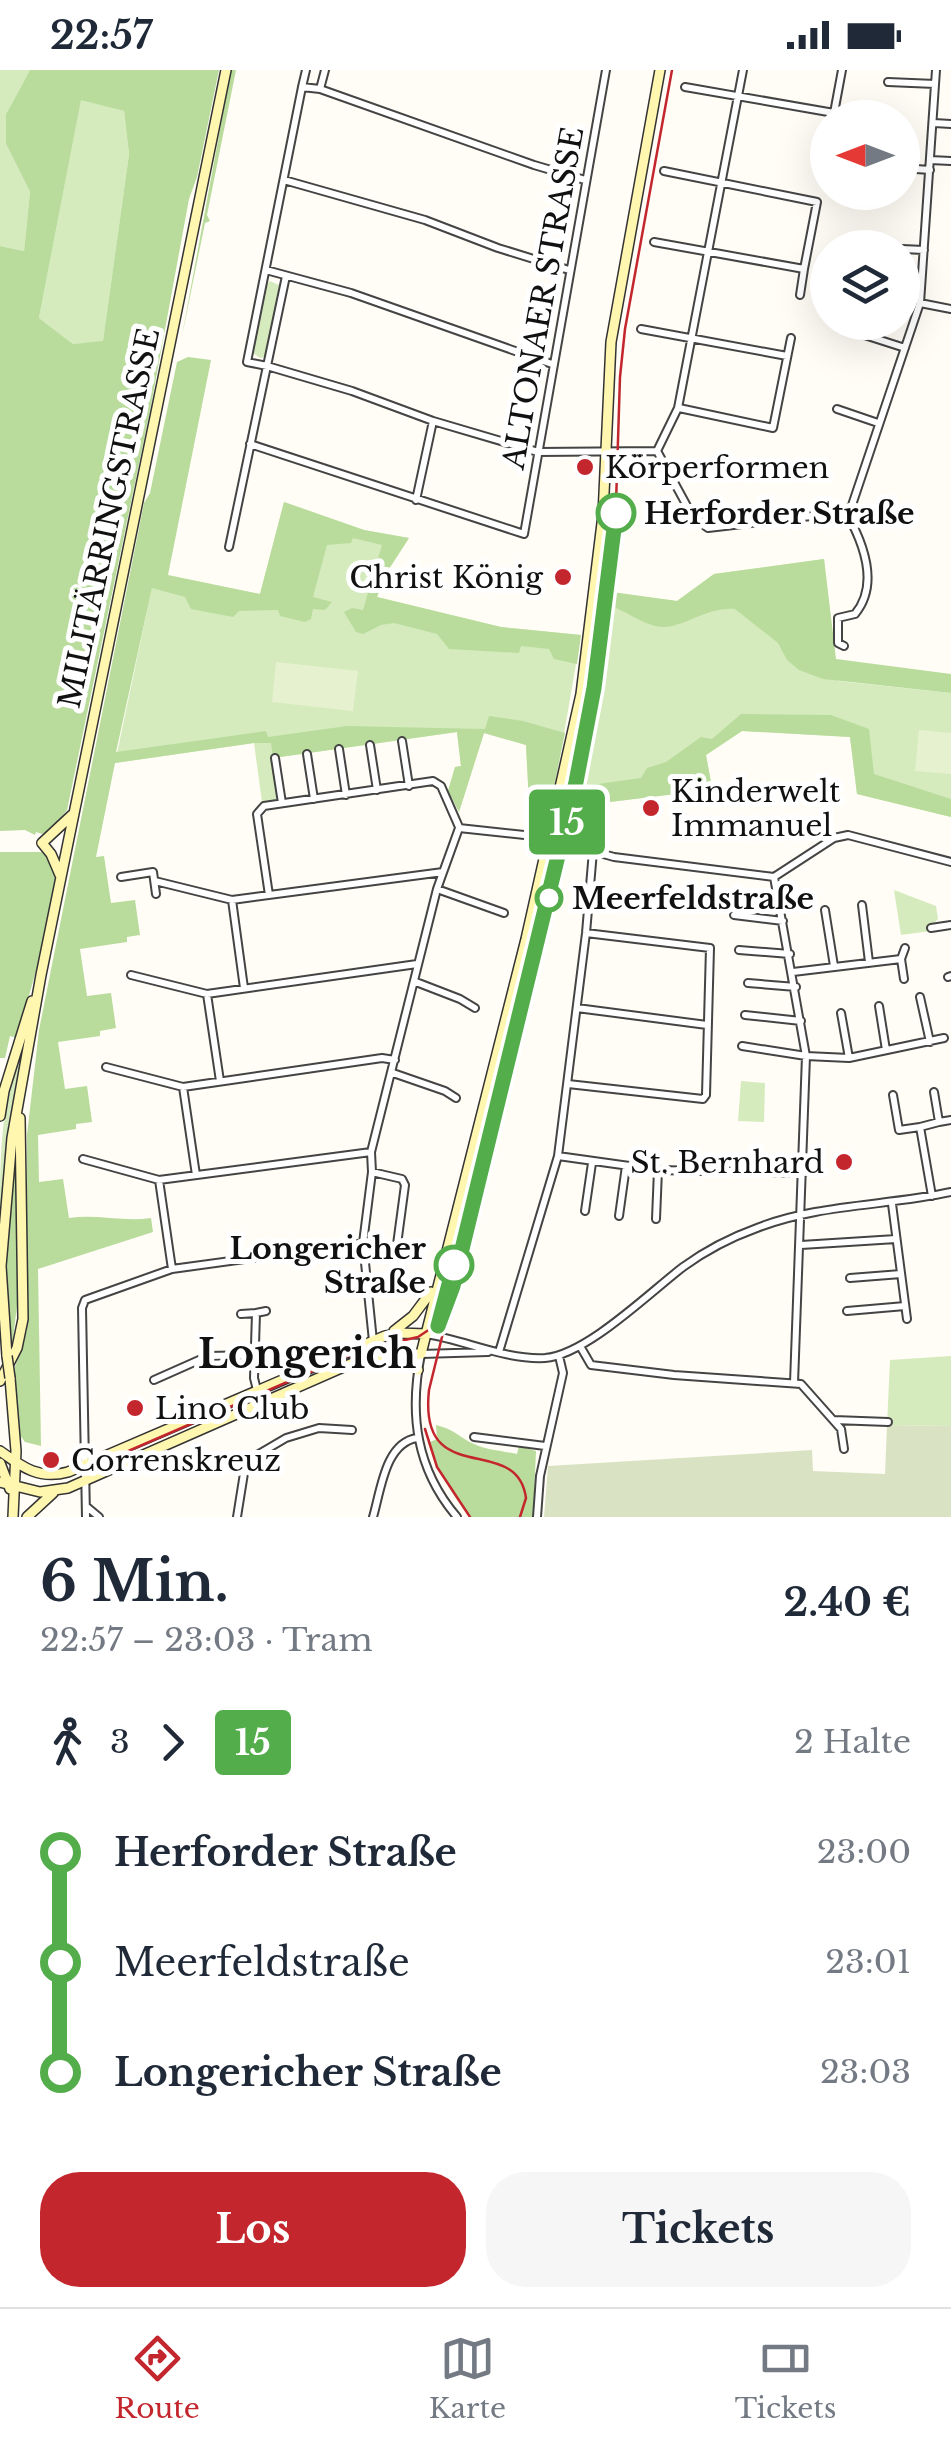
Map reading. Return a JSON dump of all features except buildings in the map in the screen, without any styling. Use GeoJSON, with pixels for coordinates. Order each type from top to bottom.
{"type":"FeatureCollection","features":[{"type":"Feature","properties":{"kind":"street","name":"MILITÄRRINGSTRASSE"},"geometry":{"type":"LineString","coordinates":[[13,1517],[2,1304],[2,1243],[10,1156],[41,975],[226,70]]}},
{"type":"Feature","properties":{"kind":"street"},"geometry":{"type":"LineString","coordinates":[[306,70],[247,362],[352,391],[433,421],[538,452],[657,451]]}},
{"type":"Feature","properties":{"kind":"street"},"geometry":{"type":"LineString","coordinates":[[320,90],[325,70]]}},
{"type":"Feature","properties":{"kind":"street","name":"ALTONAER STRASSE"},"geometry":{"type":"LineString","coordinates":[[416,500],[524,534],[606,70]]}},
{"type":"Feature","properties":{"kind":"street"},"geometry":{"type":"LineString","coordinates":[[457,1517],[434,1485],[417,1438],[414,1406],[418,1370],[579,708],[596,576],[611,342],[660,70]]}},
{"type":"Feature","properties":{"kind":"street"},"geometry":{"type":"LineString","coordinates":[[657,451],[678,408],[743,70]]}},
{"type":"Feature","properties":{"kind":"street"},"geometry":{"type":"LineString","coordinates":[[685,87],[834,113],[842,70]]}},
{"type":"Feature","properties":{"kind":"street"},"geometry":{"type":"LineString","coordinates":[[936,70],[920,304],[951,309]]}},
{"type":"Feature","properties":{"kind":"street"},"geometry":{"type":"LineString","coordinates":[[888,82],[935,84]]}},
{"type":"Feature","properties":{"kind":"street"},"geometry":{"type":"LineString","coordinates":[[302,87],[585,180]]}},
{"type":"Feature","properties":{"kind":"street"},"geometry":{"type":"LineString","coordinates":[[934,124],[951,124]]}},
{"type":"Feature","properties":{"kind":"street"},"geometry":{"type":"LineString","coordinates":[[930,160],[951,161]]}},
{"type":"Feature","properties":{"kind":"street"},"geometry":{"type":"LineString","coordinates":[[920,169],[930,170]]}},
{"type":"Feature","properties":{"kind":"street"},"geometry":{"type":"LineString","coordinates":[[664,172],[816,202],[800,295]]}},
{"type":"Feature","properties":{"kind":"street"},"geometry":{"type":"LineString","coordinates":[[284,180],[425,220],[570,270]]}},
{"type":"Feature","properties":{"kind":"street"},"geometry":{"type":"LineString","coordinates":[[654,242],[804,269]]}},
{"type":"Feature","properties":{"kind":"street"},"geometry":{"type":"LineString","coordinates":[[920,250],[924,250]]}},
{"type":"Feature","properties":{"kind":"street"},"geometry":{"type":"LineString","coordinates":[[266,270],[351,292],[552,364]]}},
{"type":"Feature","properties":{"kind":"street"},"geometry":{"type":"LineString","coordinates":[[229,546],[286,276]]}},
{"type":"Feature","properties":{"kind":"street"},"geometry":{"type":"LineString","coordinates":[[642,329],[788,356]]}},
{"type":"Feature","properties":{"kind":"street"},"geometry":{"type":"LineString","coordinates":[[678,408],[773,428],[791,338]]}},
{"type":"Feature","properties":{"kind":"street"},"geometry":{"type":"LineString","coordinates":[[880,340],[905,348]]}},
{"type":"Feature","properties":{"kind":"street"},"geometry":{"type":"LineString","coordinates":[[657,451],[693,517],[708,528],[846,512],[852,505],[908,340]]}},
{"type":"Feature","properties":{"kind":"street"},"geometry":{"type":"LineString","coordinates":[[837,409],[878,423]]}},
{"type":"Feature","properties":{"kind":"street"},"geometry":{"type":"LineString","coordinates":[[250,444],[416,500],[433,421]]}},
{"type":"Feature","properties":{"kind":"street"},"geometry":{"type":"LineString","coordinates":[[844,646],[838,643],[838,618],[855,614],[867,599],[864,549],[846,512]]}},
{"type":"Feature","properties":{"kind":"street"},"geometry":{"type":"LineString","coordinates":[[402,740],[409,786]]}},
{"type":"Feature","properties":{"kind":"street"},"geometry":{"type":"LineString","coordinates":[[370,745],[377,790]]}},
{"type":"Feature","properties":{"kind":"street"},"geometry":{"type":"LineString","coordinates":[[338,748],[346,794]]}},
{"type":"Feature","properties":{"kind":"street"},"geometry":{"type":"LineString","coordinates":[[307,754],[314,799]]}},
{"type":"Feature","properties":{"kind":"street"},"geometry":{"type":"LineString","coordinates":[[275,758],[282,804]]}},
{"type":"Feature","properties":{"kind":"street"},"geometry":{"type":"LineString","coordinates":[[268,895],[257,814],[264,806],[438,783],[459,828],[437,889],[370,1152],[372,1172],[363,1243],[372,1342]]}},
{"type":"Feature","properties":{"kind":"street"},"geometry":{"type":"LineString","coordinates":[[61,878],[42,843],[74,813]]}},
{"type":"Feature","properties":{"kind":"street"},"geometry":{"type":"LineString","coordinates":[[459,828],[550,839],[593,852],[774,877],[834,838],[848,834],[951,862]]}},
{"type":"Feature","properties":{"kind":"street"},"geometry":{"type":"LineString","coordinates":[[499,1352],[558,1156],[593,852]]}},
{"type":"Feature","properties":{"kind":"street"},"geometry":{"type":"LineString","coordinates":[[121,878],[154,872],[156,894]]}},
{"type":"Feature","properties":{"kind":"street"},"geometry":{"type":"LineString","coordinates":[[155,880],[232,900],[442,872]]}},
{"type":"Feature","properties":{"kind":"street"},"geometry":{"type":"LineString","coordinates":[[774,877],[806,1056],[794,1383]]}},
{"type":"Feature","properties":{"kind":"street"},"geometry":{"type":"LineString","coordinates":[[437,889],[504,914]]}},
{"type":"Feature","properties":{"kind":"street"},"geometry":{"type":"LineString","coordinates":[[232,900],[244,988]]}},
{"type":"Feature","properties":{"kind":"street"},"geometry":{"type":"LineString","coordinates":[[862,905],[869,962]]}},
{"type":"Feature","properties":{"kind":"street"},"geometry":{"type":"LineString","coordinates":[[825,910],[834,966]]}},
{"type":"Feature","properties":{"kind":"street"},"geometry":{"type":"LineString","coordinates":[[734,915],[783,921]]}},
{"type":"Feature","properties":{"kind":"street"},"geometry":{"type":"LineString","coordinates":[[931,928],[951,926]]}},
{"type":"Feature","properties":{"kind":"street"},"geometry":{"type":"LineString","coordinates":[[568,1084],[703,1100],[710,948],[586,934]]}},
{"type":"Feature","properties":{"kind":"street"},"geometry":{"type":"LineString","coordinates":[[904,979],[901,958],[905,948]]}},
{"type":"Feature","properties":{"kind":"street"},"geometry":{"type":"LineString","coordinates":[[739,950],[790,954]]}},
{"type":"Feature","properties":{"kind":"street"},"geometry":{"type":"LineString","coordinates":[[793,972],[901,958]]}},
{"type":"Feature","properties":{"kind":"street"},"geometry":{"type":"LineString","coordinates":[[131,975],[208,994],[417,964]]}},
{"type":"Feature","properties":{"kind":"street","name":"MILITÄRRINGSTRASSE"},"geometry":{"type":"LineString","coordinates":[[0,1116],[14,1054],[41,975]]}},
{"type":"Feature","properties":{"kind":"street"},"geometry":{"type":"LineString","coordinates":[[416,982],[475,1008]]}},
{"type":"Feature","properties":{"kind":"street"},"geometry":{"type":"LineString","coordinates":[[748,983],[796,987]]}},
{"type":"Feature","properties":{"kind":"street"},"geometry":{"type":"LineString","coordinates":[[208,994],[220,1082]]}},
{"type":"Feature","properties":{"kind":"street"},"geometry":{"type":"LineString","coordinates":[[920,997],[930,1042]]}},
{"type":"Feature","properties":{"kind":"street"},"geometry":{"type":"LineString","coordinates":[[879,1006],[886,1050]]}},
{"type":"Feature","properties":{"kind":"street"},"geometry":{"type":"LineString","coordinates":[[576,1008],[707,1025]]}},
{"type":"Feature","properties":{"kind":"street"},"geometry":{"type":"LineString","coordinates":[[841,1013],[848,1058]]}},
{"type":"Feature","properties":{"kind":"street"},"geometry":{"type":"LineString","coordinates":[[745,1015],[801,1020]]}},
{"type":"Feature","properties":{"kind":"street"},"geometry":{"type":"LineString","coordinates":[[742,1046],[848,1058],[944,1038]]}},
{"type":"Feature","properties":{"kind":"street"},"geometry":{"type":"LineString","coordinates":[[14,1054],[28,1057]]}},
{"type":"Feature","properties":{"kind":"street"},"geometry":{"type":"LineString","coordinates":[[106,1068],[184,1087],[382,1058],[395,1060]]}},
{"type":"Feature","properties":{"kind":"street"},"geometry":{"type":"LineString","coordinates":[[392,1072],[456,1098]]}},
{"type":"Feature","properties":{"kind":"street"},"geometry":{"type":"LineString","coordinates":[[184,1087],[196,1174]]}},
{"type":"Feature","properties":{"kind":"street"},"geometry":{"type":"LineString","coordinates":[[934,1092],[939,1122]]}},
{"type":"Feature","properties":{"kind":"street"},"geometry":{"type":"LineString","coordinates":[[894,1095],[895,1132],[951,1120]]}},
{"type":"Feature","properties":{"kind":"street"},"geometry":{"type":"LineString","coordinates":[[5,1380],[22,1319],[19,1100]]}},
{"type":"Feature","properties":{"kind":"street"},"geometry":{"type":"LineString","coordinates":[[920,1127],[932,1196]]}},
{"type":"Feature","properties":{"kind":"street"},"geometry":{"type":"LineString","coordinates":[[83,1160],[159,1180],[370,1152]]}},
{"type":"Feature","properties":{"kind":"street"},"geometry":{"type":"LineString","coordinates":[[558,1156],[658,1170],[804,1173]]}},
{"type":"Feature","properties":{"kind":"street"},"geometry":{"type":"LineString","coordinates":[[585,1211],[592,1163]]}},
{"type":"Feature","properties":{"kind":"street"},"geometry":{"type":"LineString","coordinates":[[619,1216],[626,1166]]}},
{"type":"Feature","properties":{"kind":"street"},"geometry":{"type":"LineString","coordinates":[[656,1219],[658,1170]]}},
{"type":"Feature","properties":{"kind":"street"},"geometry":{"type":"LineString","coordinates":[[366,1257],[396,1252],[406,1185],[402,1179],[372,1172]]}},
{"type":"Feature","properties":{"kind":"street"},"geometry":{"type":"LineString","coordinates":[[159,1180],[172,1269]]}},
{"type":"Feature","properties":{"kind":"street"},"geometry":{"type":"LineString","coordinates":[[384,1336],[426,1334],[499,1352],[537,1358],[559,1356],[580,1346],[687,1264],[758,1227],[802,1215],[951,1192]]}},
{"type":"Feature","properties":{"kind":"street"},"geometry":{"type":"LineString","coordinates":[[892,1204],[906,1318]]}},
{"type":"Feature","properties":{"kind":"street"},"geometry":{"type":"LineString","coordinates":[[801,1245],[896,1239]]}},
{"type":"Feature","properties":{"kind":"street"},"geometry":{"type":"LineString","coordinates":[[86,1517],[82,1308],[85,1300],[172,1269],[363,1243]]}},
{"type":"Feature","properties":{"kind":"street"},"geometry":{"type":"LineString","coordinates":[[850,1278],[900,1274]]}},
{"type":"Feature","properties":{"kind":"street"},"geometry":{"type":"LineString","coordinates":[[10,1479],[57,1475],[84,1465],[372,1342],[413,1316],[440,1276]]}},
{"type":"Feature","properties":{"kind":"street"},"geometry":{"type":"LineString","coordinates":[[847,1311],[905,1306]]}},
{"type":"Feature","properties":{"kind":"street"},"geometry":{"type":"LineString","coordinates":[[241,1314],[266,1311]]}},
{"type":"Feature","properties":{"kind":"street"},"geometry":{"type":"LineString","coordinates":[[256,1312],[257,1390]]}},
{"type":"Feature","properties":{"kind":"street"},"geometry":{"type":"LineString","coordinates":[[390,1355],[406,1348],[407,1340],[399,1333]]}},
{"type":"Feature","properties":{"kind":"street"},"geometry":{"type":"LineString","coordinates":[[580,1346],[591,1364],[674,1375],[801,1384],[841,1429],[844,1449]]}},
{"type":"Feature","properties":{"kind":"street"},"geometry":{"type":"LineString","coordinates":[[27,1517],[56,1492],[356,1362],[390,1355],[499,1352]]}},
{"type":"Feature","properties":{"kind":"street"},"geometry":{"type":"LineString","coordinates":[[154,1380],[208,1356],[255,1355]]}},
{"type":"Feature","properties":{"kind":"street"},"geometry":{"type":"LineString","coordinates":[[390,1355],[410,1362],[418,1370]]}},
{"type":"Feature","properties":{"kind":"street"},"geometry":{"type":"LineString","coordinates":[[537,1517],[546,1446],[562,1373],[559,1356]]}},
{"type":"Feature","properties":{"kind":"street"},"geometry":{"type":"LineString","coordinates":[[832,1420],[888,1422]]}},
{"type":"Feature","properties":{"kind":"street"},"geometry":{"type":"LineString","coordinates":[[238,1517],[246,1467],[257,1455],[286,1438],[319,1428],[352,1430]]}},
{"type":"Feature","properties":{"kind":"street"},"geometry":{"type":"LineString","coordinates":[[374,1517],[394,1448],[417,1438]]}},
{"type":"Feature","properties":{"kind":"street"},"geometry":{"type":"LineString","coordinates":[[474,1438],[546,1446]]}},
{"type":"Feature","properties":{"kind":"street"},"geometry":{"type":"LineString","coordinates":[[0,1451],[10,1479]]}},
{"type":"Feature","properties":{"kind":"street"},"geometry":{"type":"LineString","coordinates":[[0,1463],[10,1479],[25,1490],[56,1492]]}},
{"type":"Feature","properties":{"kind":"street"},"geometry":{"type":"LineString","coordinates":[[86,1506],[99,1517]]}},
{"type":"Feature","properties":{"kind":"green space"},"geometry":{"type":"Polygon","coordinates":[[[0,70],[30,70],[6,114],[6,144],[30,192],[24,251],[0,246],[0,70]]]}},
{"type":"Feature","properties":{"kind":"green space"},"geometry":{"type":"Polygon","coordinates":[[[30,70],[219,70],[189,199],[150,411],[67,810],[53,828],[35,835],[25,830],[0,831],[0,246],[24,251],[30,192],[6,144],[6,114],[30,70]],[[81,100],[39,318],[73,344],[103,341],[129,154],[124,111],[81,100]]]}},
{"type":"Feature","properties":{"kind":"green space"},"geometry":{"type":"Polygon","coordinates":[[[231,70],[236,70],[207,215],[210,221],[205,223],[181,341],[231,70]]]}},
{"type":"Feature","properties":{"kind":"green space"},"geometry":{"type":"Polygon","coordinates":[[[81,99],[124,111],[129,154],[103,342],[73,344],[39,318],[81,99]]]}},
{"type":"Feature","properties":{"kind":"green space"},"geometry":{"type":"Polygon","coordinates":[[[270,281],[281,286],[267,356],[260,358],[253,353],[270,281]]]}},
{"type":"Feature","properties":{"kind":"green space"},"geometry":{"type":"Polygon","coordinates":[[[188,357],[211,360],[168,575],[260,594],[284,502],[364,530],[409,538],[387,572],[377,597],[501,627],[581,635],[577,664],[554,659],[549,649],[521,646],[519,653],[449,649],[437,634],[394,623],[363,634],[356,632],[344,612],[352,608],[363,610],[382,545],[353,538],[351,543],[327,545],[313,597],[332,602],[325,610],[313,609],[311,619],[305,622],[280,616],[278,610],[239,611],[233,617],[191,609],[185,597],[152,588],[116,752],[266,731],[268,737],[347,726],[485,729],[489,716],[565,733],[545,826],[530,824],[526,745],[484,733],[459,812],[448,791],[455,767],[461,766],[457,732],[273,758],[271,743],[254,743],[115,763],[96,857],[104,856],[111,903],[135,900],[140,935],[127,937],[127,942],[80,949],[87,996],[111,993],[116,1028],[100,1031],[100,1036],[58,1042],[65,1089],[87,1086],[92,1122],[76,1124],[76,1129],[38,1135],[39,1182],[63,1179],[69,1218],[151,1218],[153,1232],[38,1269],[41,1446],[25,1442],[19,1434],[13,1373],[27,1330],[27,1135],[39,1030],[144,503],[150,493],[177,362],[188,357]]]}},
{"type":"Feature","properties":{"kind":"green space"},"geometry":{"type":"Polygon","coordinates":[[[284,502],[364,530],[409,538],[387,572],[377,597],[501,627],[581,635],[555,786],[528,781],[526,745],[484,733],[459,812],[448,791],[455,767],[461,766],[457,732],[273,758],[278,796],[262,802],[254,743],[115,763],[155,573],[260,594],[284,502]]]}},
{"type":"Feature","properties":{"kind":"green space"},"geometry":{"type":"Polygon","coordinates":[[[824,559],[838,681],[951,693],[951,817],[857,794],[850,737],[742,731],[706,755],[713,793],[700,791],[585,805],[577,828],[568,827],[595,692],[609,592],[677,601],[714,574],[824,559]]]}},
{"type":"Feature","properties":{"kind":"green space"},"geometry":{"type":"Polygon","coordinates":[[[824,559],[836,659],[951,674],[951,693],[823,679],[799,670],[787,660],[778,643],[735,609],[714,611],[662,627],[616,608],[612,592],[677,601],[714,574],[824,559]]]}},
{"type":"Feature","properties":{"kind":"green space"},"geometry":{"type":"Polygon","coordinates":[[[276,662],[358,671],[353,711],[272,702],[276,662]]]}},
{"type":"Feature","properties":{"kind":"green space"},"geometry":{"type":"Polygon","coordinates":[[[741,714],[831,715],[869,729],[874,774],[951,799],[951,817],[857,794],[850,737],[742,731],[706,755],[713,793],[700,791],[585,805],[591,785],[641,778],[647,768],[666,762],[701,737],[712,739],[741,714]]]}},
{"type":"Feature","properties":{"kind":"green space"},"geometry":{"type":"Polygon","coordinates":[[[919,730],[951,733],[951,774],[915,771],[919,730]]]}},
{"type":"Feature","properties":{"kind":"green space"},"geometry":{"type":"Polygon","coordinates":[[[0,852],[41,852],[51,857],[56,876],[37,967],[17,1038],[10,1036],[5,1058],[0,1058],[0,852]]]}},
{"type":"Feature","properties":{"kind":"green space"},"geometry":{"type":"Polygon","coordinates":[[[894,890],[936,906],[938,919],[931,931],[901,935],[894,890]]]}},
{"type":"Feature","properties":{"kind":"green space"},"geometry":{"type":"Polygon","coordinates":[[[19,1064],[21,1069],[11,1115],[0,1213],[5,1115],[19,1064]]]}},
{"type":"Feature","properties":{"kind":"green space"},"geometry":{"type":"Polygon","coordinates":[[[741,1081],[765,1083],[764,1122],[738,1121],[741,1081]]]}},
{"type":"Feature","properties":{"kind":"green space"},"geometry":{"type":"Polygon","coordinates":[[[17,1138],[17,1306],[12,1346],[6,1300],[6,1243],[17,1138]]]}},
{"type":"Feature","properties":{"kind":"green space"},"geometry":{"type":"Polygon","coordinates":[[[951,1356],[951,1426],[887,1425],[890,1360],[951,1356]]]}},
{"type":"Feature","properties":{"kind":"green space"},"geometry":{"type":"Polygon","coordinates":[[[436,1425],[484,1448],[517,1454],[519,1446],[536,1451],[533,1517],[470,1517],[446,1482],[428,1443],[437,1439],[436,1425]]]}},
{"type":"Feature","properties":{"kind":"green space"},"geometry":{"type":"Polygon","coordinates":[[[887,1425],[951,1426],[951,1517],[544,1517],[548,1466],[812,1450],[813,1471],[885,1474],[887,1425]]]}},
{"type":"Feature","properties":{"kind":"tram line"},"geometry":{"type":"LineString","coordinates":[[520,1517],[526,1498],[519,1478],[506,1467],[452,1451],[438,1440],[430,1421],[429,1390],[563,843],[585,737],[615,535],[625,329],[672,70]]}},
{"type":"Feature","properties":{"kind":"tram line","name":"15"},"geometry":{"type":"LineString","coordinates":[[454,1265],[438,1326],[453,1286],[563,842],[594,688],[616,513]]}},
{"type":"Feature","properties":{"kind":"tram line"},"geometry":{"type":"LineString","coordinates":[[96,1465],[361,1350],[418,1337],[430,1329],[440,1313]]}},
{"type":"Feature","properties":{"kind":"tram line"},"geometry":{"type":"LineString","coordinates":[[425,1429],[437,1467],[470,1517]]}},
{"type":"Feature","properties":{"kind":"place","name":"Körperformen"},"geometry":{"type":"Point","coordinates":[585,467]}},
{"type":"Feature","properties":{"kind":"place","name":"Herforder Straße"},"geometry":{"type":"Point","coordinates":[616,513]}},
{"type":"Feature","properties":{"kind":"place","name":"Christ König"},"geometry":{"type":"Point","coordinates":[563,577]}},
{"type":"Feature","properties":{"kind":"place","name":"Kinderwelt Immanuel"},"geometry":{"type":"Point","coordinates":[651,808]}},
{"type":"Feature","properties":{"kind":"place","name":"Meerfeldstraße"},"geometry":{"type":"Point","coordinates":[549,898]}},
{"type":"Feature","properties":{"kind":"place","name":"St. Bernhard"},"geometry":{"type":"Point","coordinates":[844,1162]}},
{"type":"Feature","properties":{"kind":"place","name":"Longericher Straße"},"geometry":{"type":"Point","coordinates":[454,1265]}},
{"type":"Feature","properties":{"kind":"place","name":"Lino Club"},"geometry":{"type":"Point","coordinates":[135,1408]}},
{"type":"Feature","properties":{"kind":"place","name":"Correnskreuz"},"geometry":{"type":"Point","coordinates":[51,1460]}},
{"type":"Feature","properties":{"kind":"district","name":"Longerich"},"geometry":{"type":"Point","coordinates":[307,1354]}}]}
